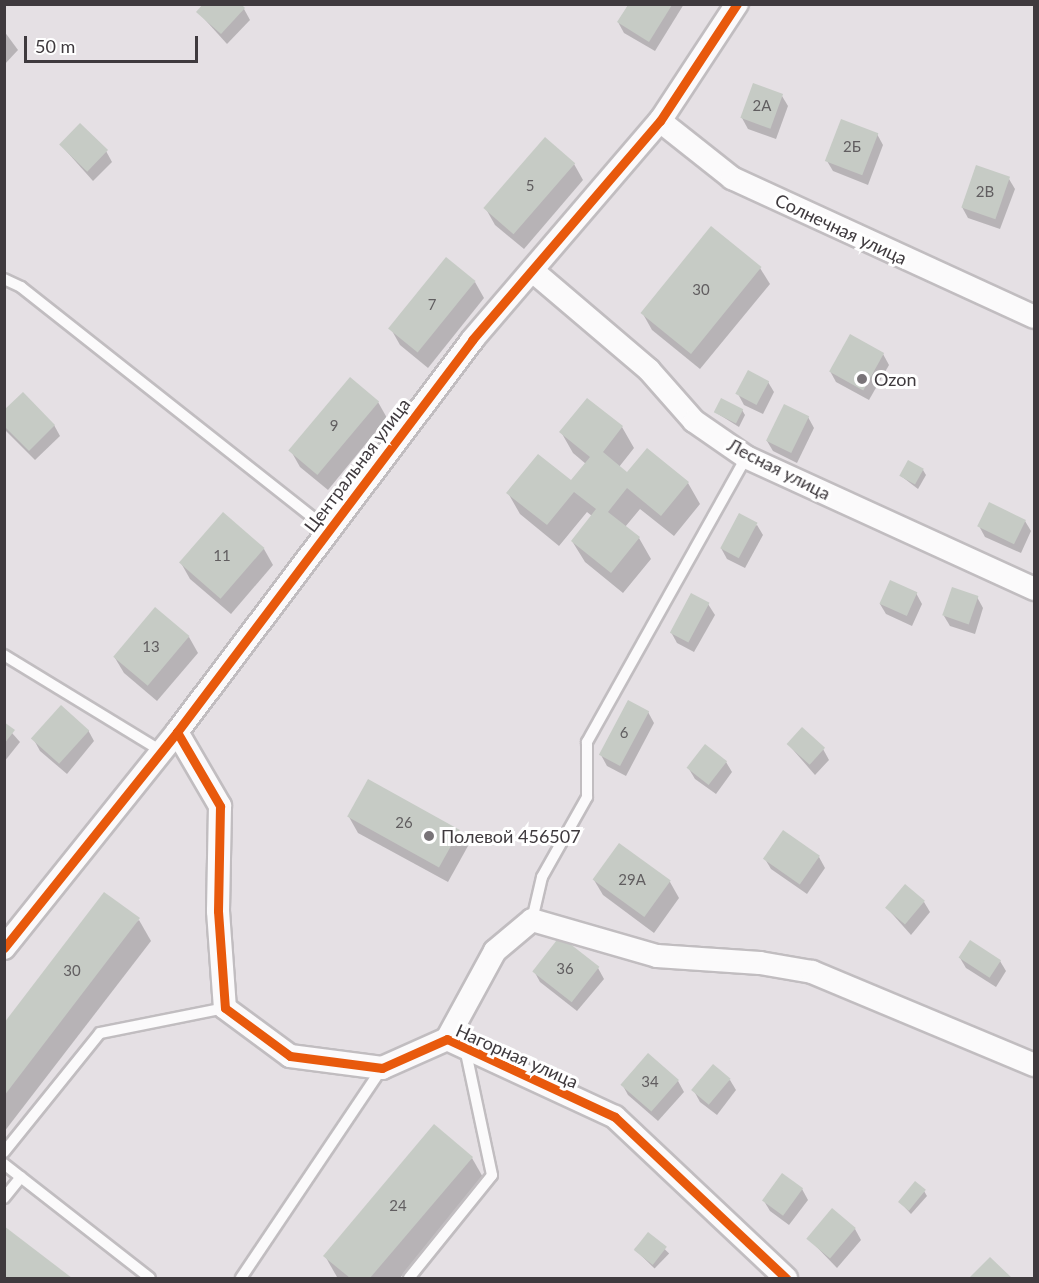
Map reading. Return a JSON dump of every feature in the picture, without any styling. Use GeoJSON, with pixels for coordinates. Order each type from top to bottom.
{"type":"FeatureCollection","features":[{"type":"Feature","properties":{"kind":"street","name":"Центральная улица"},"geometry":{"type":"LineString","coordinates":[[4,948],[177,732],[472,340],[534,272],[660,121],[737,4]]}},
{"type":"Feature","properties":{"kind":"street","name":"Солнечная улица"},"geometry":{"type":"LineString","coordinates":[[660,121],[732,178],[1035,317]]}},
{"type":"Feature","properties":{"kind":"street","name":"Лесная улица"},"geometry":{"type":"LineString","coordinates":[[534,272],[649,370],[694,421],[746,457],[1035,589]]}},
{"type":"Feature","properties":{"kind":"street"},"geometry":{"type":"LineString","coordinates":[[177,732],[220,806],[218,911],[225,1008],[290,1056],[382,1068]]}},
{"type":"Feature","properties":{"kind":"street"},"geometry":{"type":"LineString","coordinates":[[456,1043],[495,951],[532,920],[657,956],[760,963],[812,972],[1035,1065]]}},
{"type":"Feature","properties":{"kind":"street","name":"Нагорная улица"},"geometry":{"type":"LineString","coordinates":[[382,1068],[456,1043],[615,1117],[786,1278]]}},
{"type":"Feature","properties":{"kind":"lane"},"geometry":{"type":"LineString","coordinates":[[4,279],[21,287],[329,530]]}},
{"type":"Feature","properties":{"kind":"lane"},"geometry":{"type":"LineString","coordinates":[[532,920],[542,877],[587,797],[587,742],[746,457]]}},
{"type":"Feature","properties":{"kind":"lane"},"geometry":{"type":"LineString","coordinates":[[4,655],[161,751]]}},
{"type":"Feature","properties":{"kind":"lane"},"geometry":{"type":"LineString","coordinates":[[4,1152],[100,1034],[225,1008]]}},
{"type":"Feature","properties":{"kind":"lane"},"geometry":{"type":"LineString","coordinates":[[409,1278],[492,1175],[456,1043]]}},
{"type":"Feature","properties":{"kind":"lane"},"geometry":{"type":"LineString","coordinates":[[241,1278],[382,1068]]}},
{"type":"Feature","properties":{"kind":"lane"},"geometry":{"type":"LineString","coordinates":[[4,1164],[150,1278]]}},
{"type":"Feature","properties":{"kind":"lane"},"geometry":{"type":"LineString","coordinates":[[4,1198],[21,1177]]}},
{"type":"Feature","properties":{"kind":"building"},"geometry":{"type":"Polygon","coordinates":[[[203,4],[241,4],[245,8],[221,34],[196,12],[203,4]]]}},
{"type":"Feature","properties":{"kind":"building"},"geometry":{"type":"Polygon","coordinates":[[[628,5],[672,5],[649,42],[617,22],[628,5]]]}},
{"type":"Feature","properties":{"kind":"building"},"geometry":{"type":"Polygon","coordinates":[[[753,83],[783,94],[770,129],[740,118],[753,83]]]}},
{"type":"Feature","properties":{"kind":"building"},"geometry":{"type":"Polygon","coordinates":[[[841,119],[878,133],[862,175],[825,161],[841,119]]]}},
{"type":"Feature","properties":{"kind":"building"},"geometry":{"type":"Polygon","coordinates":[[[80,123],[108,150],[87,172],[59,145],[80,123]]]}},
{"type":"Feature","properties":{"kind":"building"},"geometry":{"type":"Polygon","coordinates":[[[545,137],[575,163],[514,234],[483,208],[545,137]]]}},
{"type":"Feature","properties":{"kind":"building"},"geometry":{"type":"Polygon","coordinates":[[[976,165],[1010,177],[995,219],[961,208],[976,165]]]}},
{"type":"Feature","properties":{"kind":"building"},"geometry":{"type":"Polygon","coordinates":[[[711,226],[762,267],[691,354],[641,313],[711,226]]]}},
{"type":"Feature","properties":{"kind":"building"},"geometry":{"type":"Polygon","coordinates":[[[446,257],[476,281],[418,352],[388,328],[446,257]]]}},
{"type":"Feature","properties":{"kind":"building"},"geometry":{"type":"Polygon","coordinates":[[[850,334],[884,353],[863,391],[829,372],[850,334]]]}},
{"type":"Feature","properties":{"kind":"building"},"geometry":{"type":"Polygon","coordinates":[[[748,370],[769,381],[757,405],[735,394],[748,370]]]}},
{"type":"Feature","properties":{"kind":"building"},"geometry":{"type":"Polygon","coordinates":[[[350,377],[379,401],[317,475],[288,451],[350,377]]]}},
{"type":"Feature","properties":{"kind":"building"},"geometry":{"type":"Polygon","coordinates":[[[23,392],[55,425],[29,451],[4,426],[4,410],[23,392]]]}},
{"type":"Feature","properties":{"kind":"building"},"geometry":{"type":"Polygon","coordinates":[[[587,398],[623,426],[603,452],[627,472],[647,448],[689,482],[661,516],[627,488],[608,512],[640,537],[611,573],[571,541],[596,509],[574,492],[547,525],[506,493],[538,454],[571,480],[590,457],[559,432],[587,398]]]}},
{"type":"Feature","properties":{"kind":"building"},"geometry":{"type":"Polygon","coordinates":[[[721,398],[743,409],[736,424],[714,412],[721,398]]]}},
{"type":"Feature","properties":{"kind":"building"},"geometry":{"type":"Polygon","coordinates":[[[784,404],[809,416],[791,453],[766,441],[784,404]]]}},
{"type":"Feature","properties":{"kind":"building"},"geometry":{"type":"Polygon","coordinates":[[[908,460],[924,469],[915,484],[899,476],[908,460]]]}},
{"type":"Feature","properties":{"kind":"building"},"geometry":{"type":"Polygon","coordinates":[[[989,502],[1026,520],[1014,544],[977,526],[989,502]]]}},
{"type":"Feature","properties":{"kind":"building"},"geometry":{"type":"Polygon","coordinates":[[[223,512],[265,548],[221,599],[179,563],[223,512]]]}},
{"type":"Feature","properties":{"kind":"building"},"geometry":{"type":"Polygon","coordinates":[[[739,513],[758,523],[739,558],[720,548],[739,513]]]}},
{"type":"Feature","properties":{"kind":"building"},"geometry":{"type":"Polygon","coordinates":[[[890,580],[917,592],[907,616],[879,604],[890,580]]]}},
{"type":"Feature","properties":{"kind":"building"},"geometry":{"type":"Polygon","coordinates":[[[952,587],[978,596],[969,624],[942,615],[952,587]]]}},
{"type":"Feature","properties":{"kind":"building"},"geometry":{"type":"Polygon","coordinates":[[[691,593],[710,603],[688,643],[670,633],[691,593]]]}},
{"type":"Feature","properties":{"kind":"building"},"geometry":{"type":"Polygon","coordinates":[[[155,607],[189,636],[148,686],[113,657],[155,607]]]}},
{"type":"Feature","properties":{"kind":"building"},"geometry":{"type":"Polygon","coordinates":[[[628,700],[649,711],[620,766],[599,755],[628,700]]]}},
{"type":"Feature","properties":{"kind":"building"},"geometry":{"type":"Polygon","coordinates":[[[61,705],[89,730],[59,764],[31,738],[61,705]]]}},
{"type":"Feature","properties":{"kind":"building"},"geometry":{"type":"Polygon","coordinates":[[[4,722],[15,730],[4,744],[4,722]]]}},
{"type":"Feature","properties":{"kind":"building"},"geometry":{"type":"Polygon","coordinates":[[[802,727],[825,748],[810,765],[787,744],[802,727]]]}},
{"type":"Feature","properties":{"kind":"building"},"geometry":{"type":"Polygon","coordinates":[[[705,744],[727,761],[709,785],[687,768],[705,744]]]}},
{"type":"Feature","properties":{"kind":"building"},"geometry":{"type":"Polygon","coordinates":[[[368,779],[460,830],[439,868],[347,817],[368,779]]]}},
{"type":"Feature","properties":{"kind":"building"},"geometry":{"type":"Polygon","coordinates":[[[783,830],[820,856],[800,884],[763,859],[783,830]]]}},
{"type":"Feature","properties":{"kind":"building"},"geometry":{"type":"Polygon","coordinates":[[[619,843],[671,881],[644,917],[593,879],[619,843]]]}},
{"type":"Feature","properties":{"kind":"building"},"geometry":{"type":"Polygon","coordinates":[[[905,884],[925,901],[905,924],[885,908],[905,884]]]}},
{"type":"Feature","properties":{"kind":"building"},"geometry":{"type":"Polygon","coordinates":[[[104,892],[140,918],[4,1096],[4,1023],[104,892]]]}},
{"type":"Feature","properties":{"kind":"building"},"geometry":{"type":"Polygon","coordinates":[[[560,936],[599,967],[572,1002],[532,971],[560,936]]]}},
{"type":"Feature","properties":{"kind":"building"},"geometry":{"type":"Polygon","coordinates":[[[970,940],[1001,960],[990,978],[959,958],[970,940]]]}},
{"type":"Feature","properties":{"kind":"building"},"geometry":{"type":"Polygon","coordinates":[[[648,1053],[679,1080],[651,1112],[620,1085],[648,1053]]]}},
{"type":"Feature","properties":{"kind":"building"},"geometry":{"type":"Polygon","coordinates":[[[713,1064],[731,1079],[709,1105],[691,1090],[713,1064]]]}},
{"type":"Feature","properties":{"kind":"building"},"geometry":{"type":"Polygon","coordinates":[[[434,1124],[473,1157],[370,1278],[350,1278],[323,1256],[434,1124]]]}},
{"type":"Feature","properties":{"kind":"building"},"geometry":{"type":"Polygon","coordinates":[[[782,1173],[803,1188],[783,1216],[762,1201],[782,1173]]]}},
{"type":"Feature","properties":{"kind":"building"},"geometry":{"type":"Polygon","coordinates":[[[915,1181],[926,1190],[909,1211],[898,1202],[915,1181]]]}},
{"type":"Feature","properties":{"kind":"building"},"geometry":{"type":"Polygon","coordinates":[[[832,1208],[856,1228],[830,1259],[806,1239],[832,1208]]]}},
{"type":"Feature","properties":{"kind":"building"},"geometry":{"type":"Polygon","coordinates":[[[4,1226],[72,1278],[4,1278],[4,1226]]]}},
{"type":"Feature","properties":{"kind":"building"},"geometry":{"type":"Polygon","coordinates":[[[648,1232],[667,1247],[653,1265],[634,1250],[648,1232]]]}},
{"type":"Feature","properties":{"kind":"building"},"geometry":{"type":"Polygon","coordinates":[[[990,1257],[1012,1278],[969,1278],[990,1257]]]}},
{"type":"Feature","properties":{"kind":"cycle path"},"geometry":{"type":"LineString","coordinates":[[4,948],[177,732],[472,340],[660,121],[737,4]]}},
{"type":"Feature","properties":{"kind":"cycle path"},"geometry":{"type":"LineString","coordinates":[[177,732],[220,806],[218,911],[225,1008],[290,1056],[382,1068],[447,1039],[615,1117],[786,1278]]}},
{"type":"Feature","properties":{"kind":"place","name":"Ozon"},"geometry":{"type":"Point","coordinates":[862,379]}},
{"type":"Feature","properties":{"kind":"place","name":"Полевой 456507"},"geometry":{"type":"Point","coordinates":[429,836]}}]}
